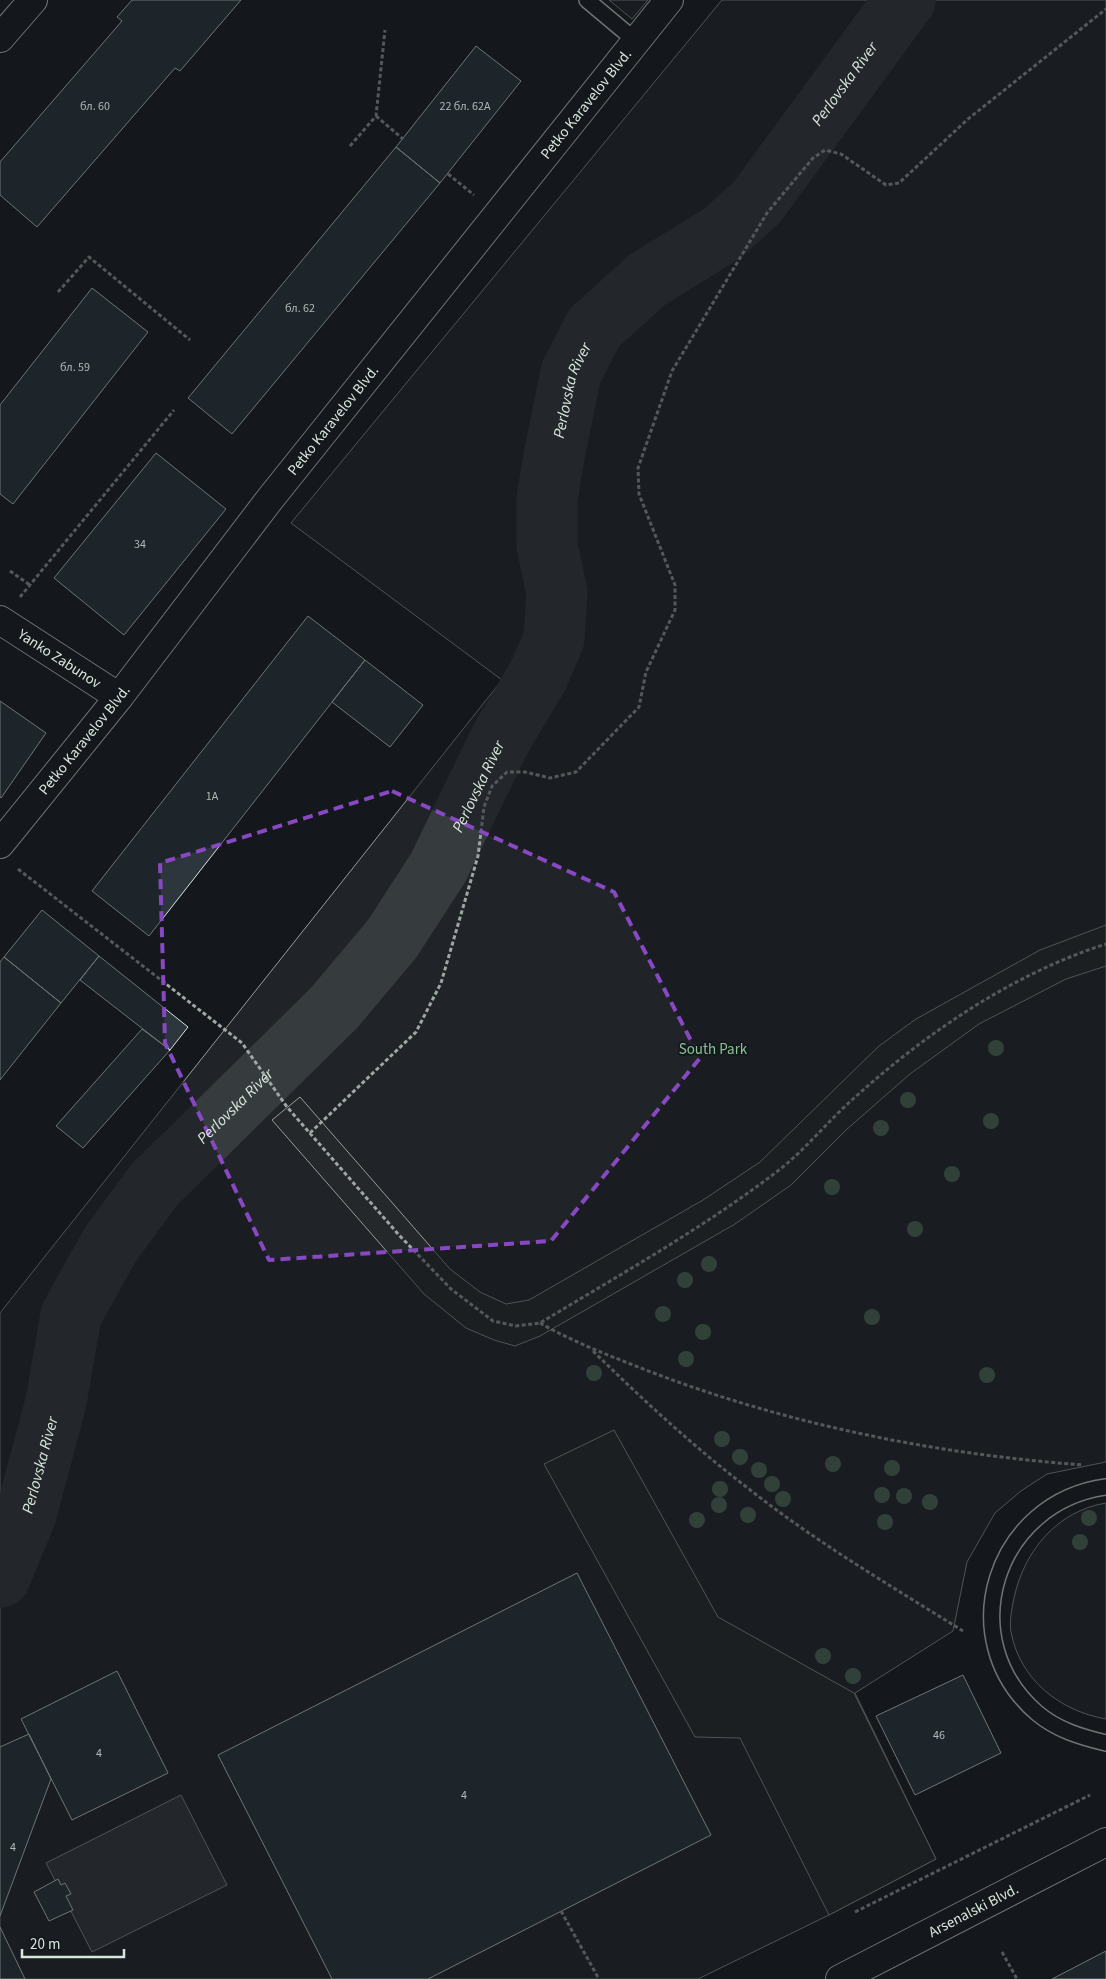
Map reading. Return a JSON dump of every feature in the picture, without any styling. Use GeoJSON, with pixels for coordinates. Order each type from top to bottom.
{"type":"FeatureCollection","features":[{"type":"Feature","properties":{"kind":"street"},"geometry":{"type":"LineString","coordinates":[[0,38],[33,0]]}},
{"type":"Feature","properties":{"kind":"street","name":"Petko Karavelov Blvd."},"geometry":{"type":"LineString","coordinates":[[0,844],[119,698],[270,499],[669,0]]}},
{"type":"Feature","properties":{"kind":"street","name":"Yanko Zabunov"},"geometry":{"type":"LineString","coordinates":[[0,621],[119,698]]}},
{"type":"Feature","properties":{"kind":"street","name":"Arsenalski Blvd."},"geometry":{"type":"LineString","coordinates":[[840,1979],[1106,1842]]}},
{"type":"Feature","properties":{"kind":"lane"},"geometry":{"type":"LineString","coordinates":[[587,0],[636,41]]}},
{"type":"Feature","properties":{"kind":"lane"},"geometry":{"type":"LineString","coordinates":[[1106,1487],[1090,1489],[1060,1500],[1040,1514],[1021,1532],[1007,1552],[997,1576],[992,1609],[993,1638],[996,1650],[1006,1674],[1020,1695],[1037,1713],[1058,1728],[1082,1738],[1106,1743]]}},
{"type":"Feature","properties":{"kind":"path"},"geometry":{"type":"LineString","coordinates":[[310,1134],[416,1032],[441,983],[478,856],[484,807],[492,786],[507,772],[525,772],[550,778],[576,772],[639,707],[646,672],[675,610],[675,585],[639,494],[638,468],[672,371],[767,214],[813,158],[825,150],[841,154],[886,185],[900,183],[968,120],[1106,10]]}},
{"type":"Feature","properties":{"kind":"path"},"geometry":{"type":"LineString","coordinates":[[350,146],[376,116],[385,30]]}},
{"type":"Feature","properties":{"kind":"path"},"geometry":{"type":"LineString","coordinates":[[376,116],[403,139]]}},
{"type":"Feature","properties":{"kind":"path"},"geometry":{"type":"LineString","coordinates":[[58,292],[89,256],[190,340]]}},
{"type":"Feature","properties":{"kind":"path"},"geometry":{"type":"LineString","coordinates":[[0,621],[174,410]]}},
{"type":"Feature","properties":{"kind":"path"},"geometry":{"type":"LineString","coordinates":[[10,572],[30,585]]}},
{"type":"Feature","properties":{"kind":"path"},"geometry":{"type":"LineString","coordinates":[[15,866],[242,1043],[310,1134],[399,1235],[451,1289],[493,1321],[516,1326],[540,1322],[680,1237],[780,1169],[853,1099],[914,1047],[988,998],[1078,953],[1106,944]]}},
{"type":"Feature","properties":{"kind":"path"},"geometry":{"type":"LineString","coordinates":[[540,1322],[591,1349],[694,1388],[808,1422],[894,1441],[993,1458],[1087,1466]]}},
{"type":"Feature","properties":{"kind":"path"},"geometry":{"type":"LineString","coordinates":[[591,1349],[664,1419],[750,1490],[840,1553],[963,1632]]}},
{"type":"Feature","properties":{"kind":"path"},"geometry":{"type":"LineString","coordinates":[[855,1912],[1090,1795]]}},
{"type":"Feature","properties":{"kind":"path"},"geometry":{"type":"LineString","coordinates":[[561,1911],[599,1979]]}},
{"type":"Feature","properties":{"kind":"path"},"geometry":{"type":"LineString","coordinates":[[1002,1952],[1017,1979]]}},
{"type":"Feature","properties":{"kind":"highlighted area"},"geometry":{"type":"Polygon","coordinates":[[[392,791],[614,892],[700,1058],[551,1241],[269,1260],[165,1043],[160,863],[392,791]]]}},
{"type":"Feature","properties":{"kind":"green space"},"geometry":{"type":"Polygon","coordinates":[[[609,0],[648,0],[632,19],[609,0]]]}},
{"type":"Feature","properties":{"kind":"green space","name":"South Park"},"geometry":{"type":"Polygon","coordinates":[[[722,0],[1106,0],[1106,1462],[1047,1474],[1021,1491],[995,1513],[967,1562],[953,1631],[855,1693],[936,1859],[829,1915],[698,1979],[0,1979],[0,1313],[502,680],[291,523],[722,0]]]}},
{"type":"Feature","properties":{"kind":"green space"},"geometry":{"type":"Polygon","coordinates":[[[1106,1503],[1106,1719],[1073,1709],[1058,1701],[1033,1679],[1023,1665],[1016,1649],[1010,1624],[1013,1602],[1019,1581],[1026,1564],[1045,1536],[1072,1515],[1088,1507],[1106,1503]]]}},
{"type":"Feature","properties":{"kind":"shaded area"},"geometry":{"type":"Polygon","coordinates":[[[1106,925],[1106,966],[1066,979],[979,1024],[910,1074],[846,1130],[791,1185],[735,1224],[540,1336],[515,1346],[494,1340],[466,1328],[424,1294],[272,1120],[300,1097],[450,1269],[480,1292],[506,1304],[529,1300],[703,1200],[760,1162],[879,1046],[916,1019],[1040,950],[1106,925]]]}},
{"type":"Feature","properties":{"kind":"shaded area"},"geometry":{"type":"Polygon","coordinates":[[[614,1430],[718,1617],[854,1693],[936,1859],[829,1915],[740,1738],[695,1737],[544,1464],[614,1430]]]}},
{"type":"Feature","properties":{"kind":"shaded area"},"geometry":{"type":"Polygon","coordinates":[[[181,1795],[227,1885],[92,1952],[46,1863],[181,1795]]]}},
{"type":"Feature","properties":{"kind":"building"},"geometry":{"type":"Polygon","coordinates":[[[132,0],[241,0],[180,71],[175,68],[37,227],[0,195],[0,162],[122,21],[117,17],[132,0]]]}},
{"type":"Feature","properties":{"kind":"building"},"geometry":{"type":"Polygon","coordinates":[[[476,46],[521,81],[440,183],[396,147],[476,46]]]}},
{"type":"Feature","properties":{"kind":"building"},"geometry":{"type":"Polygon","coordinates":[[[396,147],[440,183],[232,434],[188,398],[396,147]]]}},
{"type":"Feature","properties":{"kind":"building"},"geometry":{"type":"Polygon","coordinates":[[[92,288],[148,332],[13,504],[0,494],[0,405],[92,288]]]}},
{"type":"Feature","properties":{"kind":"building"},"geometry":{"type":"Polygon","coordinates":[[[156,453],[226,509],[124,635],[54,578],[156,453]]]}},
{"type":"Feature","properties":{"kind":"building"},"geometry":{"type":"Polygon","coordinates":[[[308,616],[365,660],[149,936],[92,891],[308,616]]]}},
{"type":"Feature","properties":{"kind":"building"},"geometry":{"type":"Polygon","coordinates":[[[365,660],[423,705],[390,747],[332,702],[365,660]]]}},
{"type":"Feature","properties":{"kind":"building"},"geometry":{"type":"Polygon","coordinates":[[[0,701],[46,733],[1,798],[0,797],[0,701]]]}},
{"type":"Feature","properties":{"kind":"building"},"geometry":{"type":"Polygon","coordinates":[[[42,910],[99,956],[61,1003],[4,957],[42,910]]]}},
{"type":"Feature","properties":{"kind":"building"},"geometry":{"type":"Polygon","coordinates":[[[99,956],[188,1027],[170,1050],[80,980],[99,956]]]}},
{"type":"Feature","properties":{"kind":"building"},"geometry":{"type":"Polygon","coordinates":[[[4,957],[61,1003],[0,1080],[0,962],[4,957]]]}},
{"type":"Feature","properties":{"kind":"building"},"geometry":{"type":"Polygon","coordinates":[[[142,1029],[170,1050],[83,1148],[56,1126],[142,1029]]]}},
{"type":"Feature","properties":{"kind":"building"},"geometry":{"type":"Polygon","coordinates":[[[577,1573],[711,1835],[428,1979],[332,1979],[218,1755],[577,1573]]]}},
{"type":"Feature","properties":{"kind":"building"},"geometry":{"type":"Polygon","coordinates":[[[117,1671],[168,1773],[72,1820],[21,1719],[117,1671]]]}},
{"type":"Feature","properties":{"kind":"building"},"geometry":{"type":"Polygon","coordinates":[[[963,1675],[1001,1753],[915,1795],[876,1716],[963,1675]]]}},
{"type":"Feature","properties":{"kind":"building"},"geometry":{"type":"Polygon","coordinates":[[[29,1734],[51,1779],[0,1916],[0,1747],[29,1734]]]}},
{"type":"Feature","properties":{"kind":"building"},"geometry":{"type":"Polygon","coordinates":[[[58,1879],[61,1885],[65,1883],[71,1894],[66,1896],[73,1910],[49,1921],[34,1892],[58,1879]]]}},
{"type":"Feature","properties":{"kind":"building"},"geometry":{"type":"Polygon","coordinates":[[[0,1927],[25,1979],[0,1979],[0,1927]]]}},
{"type":"Feature","properties":{"kind":"building"},"geometry":{"type":"Polygon","coordinates":[[[1106,1951],[1106,1979],[1052,1979],[1106,1951]]]}},
{"type":"Feature","properties":{"kind":"waterway","name":"Perlovska River"},"geometry":{"type":"LineString","coordinates":[[0,1577],[26,1514],[56,1402],[71,1315],[110,1245],[154,1185],[334,1008],[392,939],[438,868],[500,740],[538,676],[554,639],[557,593],[547,545],[547,499],[571,373],[594,328],[647,280],[723,233],[757,202],[905,0]]}}]}
